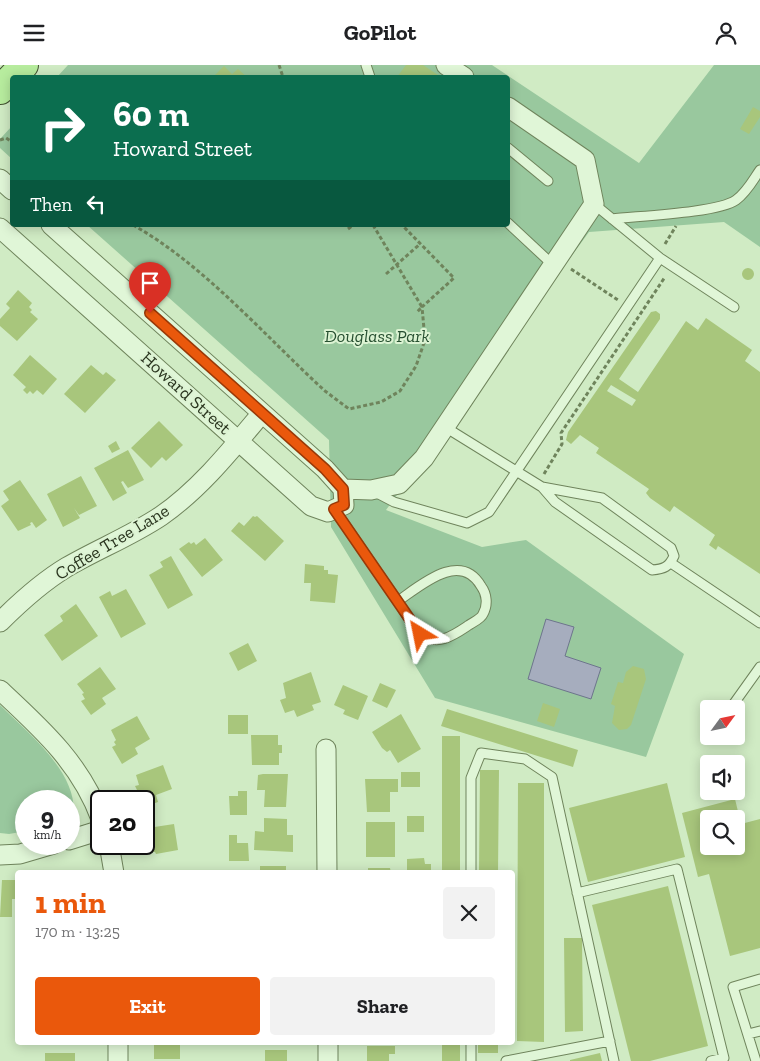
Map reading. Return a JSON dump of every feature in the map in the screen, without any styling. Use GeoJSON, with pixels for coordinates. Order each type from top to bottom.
{"type":"FeatureCollection","features":[{"type":"Feature","properties":{"kind":"main road"},"geometry":{"type":"LineString","coordinates":[[15,75],[24,65]]}},
{"type":"Feature","properties":{"kind":"main road"},"geometry":{"type":"LineString","coordinates":[[0,91],[10,80]]}},
{"type":"Feature","properties":{"kind":"street"},"geometry":{"type":"LineString","coordinates":[[446,65],[461,75]]}},
{"type":"Feature","properties":{"kind":"street"},"geometry":{"type":"LineString","coordinates":[[334,509],[344,505],[343,489],[372,490],[399,484],[424,458],[561,267],[594,204],[585,160],[510,108]]}},
{"type":"Feature","properties":{"kind":"street"},"geometry":{"type":"LineString","coordinates":[[0,179],[10,188]]}},
{"type":"Feature","properties":{"kind":"street","name":"Howard Street"},"geometry":{"type":"LineString","coordinates":[[53,227],[325,469],[343,489]]}},
{"type":"Feature","properties":{"kind":"street","name":"Howard Street"},"geometry":{"type":"LineString","coordinates":[[0,228],[310,505],[328,512],[334,509]]}},
{"type":"Feature","properties":{"kind":"street","name":"Coffee Tree Lane"},"geometry":{"type":"LineString","coordinates":[[0,622],[23,599],[46,581],[160,516],[184,497],[239,441],[262,413]]}},
{"type":"Feature","properties":{"kind":"street"},"geometry":{"type":"LineString","coordinates":[[0,690],[49,735],[83,778],[90,794]]}},
{"type":"Feature","properties":{"kind":"street"},"geometry":{"type":"LineString","coordinates":[[326,749],[327,870]]}},
{"type":"Feature","properties":{"kind":"street"},"geometry":{"type":"LineString","coordinates":[[0,855],[15,854]]}},
{"type":"Feature","properties":{"kind":"street"},"geometry":{"type":"LineString","coordinates":[[111,855],[113,870]]}},
{"type":"Feature","properties":{"kind":"street"},"geometry":{"type":"LineString","coordinates":[[118,1045],[118,1061]]}},
{"type":"Feature","properties":{"kind":"street"},"geometry":{"type":"LineString","coordinates":[[328,1045],[328,1061]]}},
{"type":"Feature","properties":{"kind":"lane"},"geometry":{"type":"LineString","coordinates":[[510,150],[548,181]]}},
{"type":"Feature","properties":{"kind":"lane"},"geometry":{"type":"LineString","coordinates":[[612,219],[714,208],[736,201],[748,188],[760,170]]}},
{"type":"Feature","properties":{"kind":"lane"},"geometry":{"type":"LineString","coordinates":[[594,204],[660,258],[734,307]]}},
{"type":"Feature","properties":{"kind":"lane"},"geometry":{"type":"LineString","coordinates":[[510,225],[561,267]]}},
{"type":"Feature","properties":{"kind":"lane"},"geometry":{"type":"LineString","coordinates":[[372,490],[394,502],[466,523],[489,512],[660,258]]}},
{"type":"Feature","properties":{"kind":"lane"},"geometry":{"type":"LineString","coordinates":[[445,427],[517,470],[542,482],[602,498],[671,548],[674,556],[671,563],[663,569],[652,570],[555,502],[542,482]]}},
{"type":"Feature","properties":{"kind":"lane"},"geometry":{"type":"LineString","coordinates":[[334,509],[420,634],[434,639],[449,638],[482,616],[487,605],[485,591],[477,577],[466,572],[449,570],[437,575],[398,601]]}},
{"type":"Feature","properties":{"kind":"lane"},"geometry":{"type":"LineString","coordinates":[[671,563],[760,623]]}},
{"type":"Feature","properties":{"kind":"lane"},"geometry":{"type":"LineString","coordinates":[[736,700],[760,667]]}},
{"type":"Feature","properties":{"kind":"lane"},"geometry":{"type":"LineString","coordinates":[[471,870],[471,778],[481,753],[525,759],[552,777],[614,1061]]}},
{"type":"Feature","properties":{"kind":"lane"},"geometry":{"type":"LineString","coordinates":[[577,893],[677,869],[724,1058],[711,1061]]}},
{"type":"Feature","properties":{"kind":"lane"},"geometry":{"type":"LineString","coordinates":[[756,1061],[733,987],[760,979]]}},
{"type":"Feature","properties":{"kind":"lane"},"geometry":{"type":"LineString","coordinates":[[748,1034],[760,1031]]}},
{"type":"Feature","properties":{"kind":"lane"},"geometry":{"type":"LineString","coordinates":[[506,1061],[610,1041]]}},
{"type":"Feature","properties":{"kind":"lane"},"geometry":{"type":"LineString","coordinates":[[471,1045],[471,1061]]}},
{"type":"Feature","properties":{"kind":"path"},"geometry":{"type":"LineString","coordinates":[[664,244],[679,221]]}},
{"type":"Feature","properties":{"kind":"path"},"geometry":{"type":"LineString","coordinates":[[137,227],[155,237],[188,264],[324,391],[349,409],[381,402],[400,391],[416,365],[425,340],[422,307],[374,227]]}},
{"type":"Feature","properties":{"kind":"path"},"geometry":{"type":"LineString","coordinates":[[404,227],[454,278],[417,312]]}},
{"type":"Feature","properties":{"kind":"path"},"geometry":{"type":"LineString","coordinates":[[386,274],[420,244]]}},
{"type":"Feature","properties":{"kind":"path"},"geometry":{"type":"LineString","coordinates":[[561,267],[621,302]]}},
{"type":"Feature","properties":{"kind":"path"},"geometry":{"type":"LineString","coordinates":[[542,482],[562,444],[561,433],[666,274]]}},
{"type":"Feature","properties":{"kind":"green space","name":"Douglass Park"},"geometry":{"type":"Polygon","coordinates":[[[68,65],[492,65],[507,75],[59,75],[68,65]]]}},
{"type":"Feature","properties":{"kind":"green space","name":"Douglass Park"},"geometry":{"type":"Polygon","coordinates":[[[714,65],[760,65],[760,247],[724,222],[589,232],[386,510],[482,547],[526,540],[684,654],[646,757],[435,698],[331,527],[329,440],[89,227],[510,227],[510,77],[639,163],[714,65]]]}},
{"type":"Feature","properties":{"kind":"green space"},"geometry":{"type":"Polygon","coordinates":[[[10,128],[10,157],[0,148],[0,139],[10,128]]]}},
{"type":"Feature","properties":{"kind":"green space"},"geometry":{"type":"Polygon","coordinates":[[[0,705],[48,753],[58,766],[70,790],[15,790],[15,833],[0,833],[0,705]]]}},
{"type":"Feature","properties":{"kind":"water"},"geometry":{"type":"Polygon","coordinates":[[[546,619],[574,627],[565,656],[601,668],[591,699],[528,679],[546,619]]]}},
{"type":"Feature","properties":{"kind":"building"},"geometry":{"type":"Polygon","coordinates":[[[406,65],[423,65],[438,75],[398,75],[406,65]]]}},
{"type":"Feature","properties":{"kind":"building"},"geometry":{"type":"Polygon","coordinates":[[[224,66],[232,74],[238,69],[245,75],[215,75],[224,66]]]}},
{"type":"Feature","properties":{"kind":"building"},"geometry":{"type":"Polygon","coordinates":[[[753,107],[760,111],[760,117],[749,134],[740,129],[753,107]]]}},
{"type":"Feature","properties":{"kind":"building"},"geometry":{"type":"Polygon","coordinates":[[[748,268],[754,274],[748,280],[742,274],[748,268]]]}},
{"type":"Feature","properties":{"kind":"building"},"geometry":{"type":"Polygon","coordinates":[[[18,290],[32,303],[29,307],[32,310],[30,312],[38,319],[17,341],[0,326],[0,319],[10,308],[6,304],[18,290]]]}},
{"type":"Feature","properties":{"kind":"building"},"geometry":{"type":"Polygon","coordinates":[[[656,311],[660,314],[660,319],[619,379],[638,392],[686,321],[698,330],[706,318],[752,350],[745,361],[760,372],[760,574],[718,546],[716,550],[709,545],[715,535],[674,506],[670,512],[650,498],[646,493],[649,489],[596,453],[599,448],[580,435],[571,444],[566,440],[568,432],[651,312],[656,311]],[[611,385],[607,391],[632,406],[636,400],[611,385]]]}},
{"type":"Feature","properties":{"kind":"building"},"geometry":{"type":"Polygon","coordinates":[[[30,355],[57,379],[43,395],[37,390],[33,394],[30,391],[27,394],[23,390],[26,387],[13,375],[30,355]]]}},
{"type":"Feature","properties":{"kind":"building"},"geometry":{"type":"Polygon","coordinates":[[[91,365],[103,375],[106,372],[116,380],[85,413],[64,394],[91,365]]]}},
{"type":"Feature","properties":{"kind":"building"},"geometry":{"type":"Polygon","coordinates":[[[159,421],[183,445],[166,461],[162,457],[151,468],[131,448],[159,421]]]}},
{"type":"Feature","properties":{"kind":"building"},"geometry":{"type":"Polygon","coordinates":[[[116,441],[120,449],[112,453],[108,446],[116,441]]]}},
{"type":"Feature","properties":{"kind":"building"},"geometry":{"type":"Polygon","coordinates":[[[128,450],[144,480],[128,488],[123,481],[121,482],[127,493],[113,501],[94,468],[128,450]]]}},
{"type":"Feature","properties":{"kind":"building"},"geometry":{"type":"Polygon","coordinates":[[[81,476],[97,506],[79,515],[74,508],[80,518],[63,527],[47,494],[81,476]]]}},
{"type":"Feature","properties":{"kind":"building"},"geometry":{"type":"Polygon","coordinates":[[[20,480],[47,520],[36,528],[32,522],[30,523],[31,525],[18,531],[1,506],[9,500],[3,491],[20,480]]]}},
{"type":"Feature","properties":{"kind":"building"},"geometry":{"type":"Polygon","coordinates":[[[253,516],[257,516],[284,541],[265,561],[231,531],[239,522],[244,526],[253,516]]]}},
{"type":"Feature","properties":{"kind":"building"},"geometry":{"type":"Polygon","coordinates":[[[205,538],[223,560],[202,577],[179,549],[189,542],[191,544],[194,542],[196,545],[205,538]]]}},
{"type":"Feature","properties":{"kind":"building"},"geometry":{"type":"Polygon","coordinates":[[[171,556],[193,595],[168,609],[149,575],[163,567],[160,562],[171,556]]]}},
{"type":"Feature","properties":{"kind":"building"},"geometry":{"type":"Polygon","coordinates":[[[305,564],[324,566],[324,570],[328,570],[328,574],[338,575],[335,603],[310,601],[311,583],[304,583],[305,564]]]}},
{"type":"Feature","properties":{"kind":"building"},"geometry":{"type":"Polygon","coordinates":[[[126,589],[146,624],[121,638],[99,597],[110,591],[112,596],[126,589]]]}},
{"type":"Feature","properties":{"kind":"building"},"geometry":{"type":"Polygon","coordinates":[[[76,604],[98,636],[62,661],[44,635],[63,621],[60,616],[76,604]]]}},
{"type":"Feature","properties":{"kind":"building"},"geometry":{"type":"Polygon","coordinates":[[[248,643],[257,661],[238,671],[229,653],[248,643]]]}},
{"type":"Feature","properties":{"kind":"building"},"geometry":{"type":"Polygon","coordinates":[[[633,666],[644,669],[646,679],[631,725],[627,729],[619,730],[612,723],[615,706],[611,704],[618,682],[623,683],[626,672],[633,666]]]}},
{"type":"Feature","properties":{"kind":"building"},"geometry":{"type":"Polygon","coordinates":[[[100,667],[116,689],[102,698],[106,704],[91,715],[81,701],[85,699],[82,694],[84,693],[77,684],[100,667]]]}},
{"type":"Feature","properties":{"kind":"building"},"geometry":{"type":"Polygon","coordinates":[[[311,672],[321,702],[312,705],[314,710],[297,717],[294,710],[285,713],[280,700],[286,698],[283,683],[311,672]]]}},
{"type":"Feature","properties":{"kind":"building"},"geometry":{"type":"Polygon","coordinates":[[[380,683],[396,690],[387,708],[372,701],[380,683]]]}},
{"type":"Feature","properties":{"kind":"building"},"geometry":{"type":"Polygon","coordinates":[[[343,685],[368,696],[358,720],[343,714],[345,710],[334,705],[343,685]]]}},
{"type":"Feature","properties":{"kind":"building"},"geometry":{"type":"Polygon","coordinates":[[[543,703],[560,709],[554,727],[537,721],[543,703]]]}},
{"type":"Feature","properties":{"kind":"building"},"geometry":{"type":"Polygon","coordinates":[[[447,709],[578,750],[573,767],[441,726],[447,709]]]}},
{"type":"Feature","properties":{"kind":"building"},"geometry":{"type":"Polygon","coordinates":[[[401,714],[421,749],[398,763],[390,750],[387,752],[382,748],[372,732],[401,714]]]}},
{"type":"Feature","properties":{"kind":"building"},"geometry":{"type":"Polygon","coordinates":[[[228,715],[248,715],[248,734],[228,734],[228,715]]]}},
{"type":"Feature","properties":{"kind":"building"},"geometry":{"type":"Polygon","coordinates":[[[137,716],[150,739],[135,748],[138,754],[122,764],[112,747],[116,745],[114,742],[116,740],[111,730],[137,716]]]}},
{"type":"Feature","properties":{"kind":"building"},"geometry":{"type":"Polygon","coordinates":[[[251,735],[278,735],[278,745],[282,745],[282,753],[279,753],[279,765],[252,765],[251,735]]]}},
{"type":"Feature","properties":{"kind":"building"},"geometry":{"type":"Polygon","coordinates":[[[442,736],[460,736],[460,870],[442,870],[442,736]]]}},
{"type":"Feature","properties":{"kind":"building"},"geometry":{"type":"Polygon","coordinates":[[[163,765],[172,789],[156,795],[158,802],[155,803],[155,790],[137,790],[135,786],[139,785],[136,775],[163,765]]]}},
{"type":"Feature","properties":{"kind":"building"},"geometry":{"type":"Polygon","coordinates":[[[480,770],[499,770],[498,870],[479,870],[480,770]]]}},
{"type":"Feature","properties":{"kind":"building"},"geometry":{"type":"Polygon","coordinates":[[[401,772],[420,772],[420,787],[401,787],[401,772]]]}},
{"type":"Feature","properties":{"kind":"building"},"geometry":{"type":"Polygon","coordinates":[[[288,774],[286,807],[264,807],[265,790],[257,790],[258,775],[288,774]]]}},
{"type":"Feature","properties":{"kind":"building"},"geometry":{"type":"Polygon","coordinates":[[[365,779],[398,779],[398,792],[390,792],[390,812],[367,812],[365,779]]]}},
{"type":"Feature","properties":{"kind":"building"},"geometry":{"type":"Polygon","coordinates":[[[518,783],[544,783],[544,1042],[517,1041],[518,783]]]}},
{"type":"Feature","properties":{"kind":"building"},"geometry":{"type":"Polygon","coordinates":[[[667,783],[685,857],[588,882],[569,808],[667,783]]]}},
{"type":"Feature","properties":{"kind":"building"},"geometry":{"type":"Polygon","coordinates":[[[238,791],[247,791],[247,815],[230,815],[229,796],[238,796],[238,791]]]}},
{"type":"Feature","properties":{"kind":"building"},"geometry":{"type":"Polygon","coordinates":[[[735,800],[738,810],[700,810],[700,855],[745,855],[745,823],[760,819],[760,948],[730,956],[709,874],[698,877],[682,813],[735,800]]]}},
{"type":"Feature","properties":{"kind":"building"},"geometry":{"type":"Polygon","coordinates":[[[407,816],[424,816],[424,832],[407,832],[407,816]]]}},
{"type":"Feature","properties":{"kind":"building"},"geometry":{"type":"Polygon","coordinates":[[[264,818],[287,819],[287,835],[293,835],[293,852],[254,850],[255,831],[264,832],[264,818]]]}},
{"type":"Feature","properties":{"kind":"building"},"geometry":{"type":"Polygon","coordinates":[[[366,822],[395,822],[395,857],[366,857],[366,822]]]}},
{"type":"Feature","properties":{"kind":"building"},"geometry":{"type":"Polygon","coordinates":[[[174,824],[178,850],[156,854],[155,827],[174,824]]]}},
{"type":"Feature","properties":{"kind":"building"},"geometry":{"type":"Polygon","coordinates":[[[229,835],[237,835],[237,843],[248,843],[249,861],[229,861],[229,835]]]}},
{"type":"Feature","properties":{"kind":"building"},"geometry":{"type":"Polygon","coordinates":[[[424,858],[425,864],[431,864],[431,870],[407,870],[407,859],[424,858]]]}},
{"type":"Feature","properties":{"kind":"building"},"geometry":{"type":"Polygon","coordinates":[[[260,866],[286,866],[286,870],[260,870],[260,866]]]}},
{"type":"Feature","properties":{"kind":"building"},"geometry":{"type":"Polygon","coordinates":[[[368,868],[390,868],[390,870],[368,870],[368,868]]]}},
{"type":"Feature","properties":{"kind":"building"},"geometry":{"type":"Polygon","coordinates":[[[2,880],[15,880],[15,899],[12,899],[12,917],[0,917],[2,880]]]}},
{"type":"Feature","properties":{"kind":"building"},"geometry":{"type":"Polygon","coordinates":[[[668,886],[708,1046],[650,1061],[631,1061],[592,905],[668,886]]]}},
{"type":"Feature","properties":{"kind":"building"},"geometry":{"type":"Polygon","coordinates":[[[564,938],[582,938],[583,1031],[565,1032],[564,938]]]}},
{"type":"Feature","properties":{"kind":"building"},"geometry":{"type":"Polygon","coordinates":[[[154,1045],[180,1045],[180,1059],[154,1059],[154,1045]]]}},
{"type":"Feature","properties":{"kind":"building"},"geometry":{"type":"Polygon","coordinates":[[[442,1045],[460,1045],[460,1061],[442,1061],[442,1045]]]}},
{"type":"Feature","properties":{"kind":"building"},"geometry":{"type":"Polygon","coordinates":[[[478,1045],[498,1045],[498,1053],[478,1053],[478,1045]]]}},
{"type":"Feature","properties":{"kind":"building"},"geometry":{"type":"Polygon","coordinates":[[[367,1046],[395,1046],[395,1054],[389,1054],[389,1061],[367,1061],[367,1046]]]}},
{"type":"Feature","properties":{"kind":"building"},"geometry":{"type":"Polygon","coordinates":[[[265,1050],[287,1050],[287,1061],[265,1061],[265,1050]]]}},
{"type":"Feature","properties":{"kind":"building"},"geometry":{"type":"Polygon","coordinates":[[[45,1053],[75,1053],[75,1061],[45,1061],[45,1053]]]}},
{"type":"Feature","properties":{"kind":"building"},"geometry":{"type":"Polygon","coordinates":[[[600,1053],[602,1061],[570,1061],[570,1060],[600,1053]]]}},
{"type":"Feature","properties":{"kind":"route"},"geometry":{"type":"LineString","coordinates":[[150,313],[325,469],[343,489],[344,505],[334,509],[420,634]]}}]}
